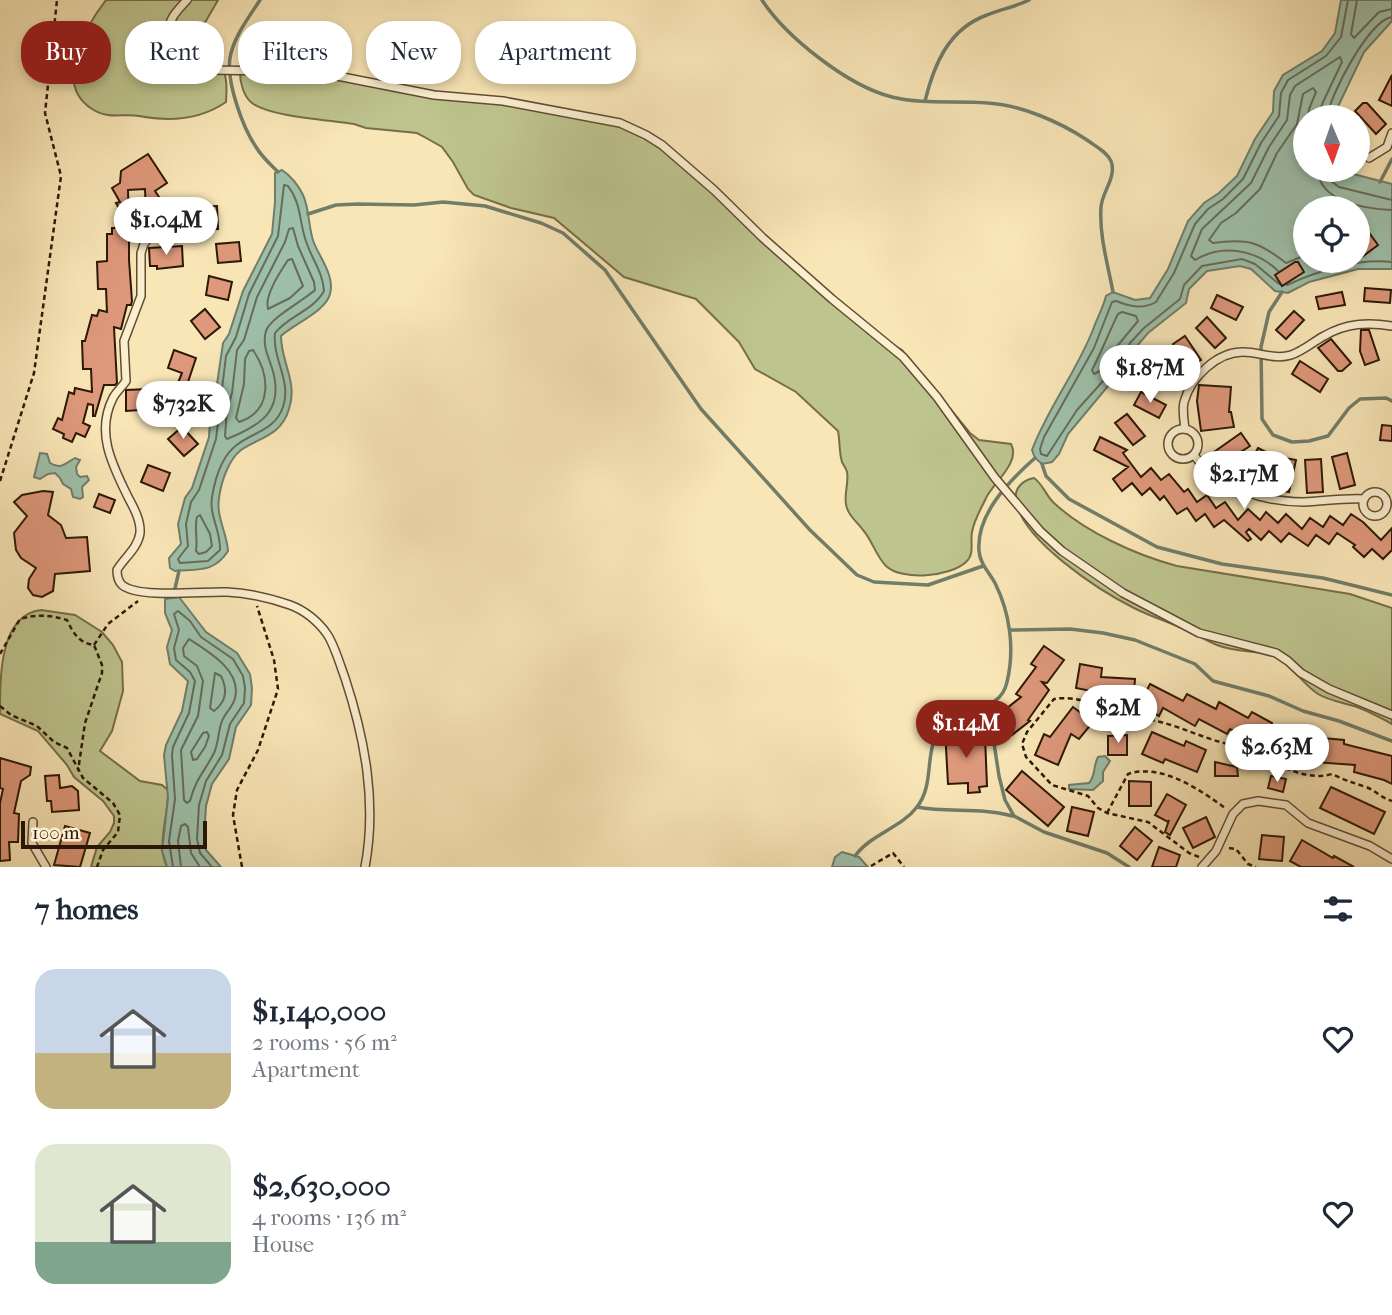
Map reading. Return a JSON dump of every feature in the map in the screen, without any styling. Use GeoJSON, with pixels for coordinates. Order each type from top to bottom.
{"type":"FeatureCollection","features":[{"type":"Feature","properties":{"kind":"lane"},"geometry":{"type":"LineString","coordinates":[[187,0],[173,16],[168,26],[169,32],[202,65],[211,70],[317,72],[434,95],[503,101],[620,123],[646,135],[662,145],[714,190],[832,299],[904,357],[937,397],[995,478],[1040,531],[1062,551],[1123,593],[1199,633],[1276,653],[1301,673],[1329,689],[1392,715]]}},
{"type":"Feature","properties":{"kind":"lane"},"geometry":{"type":"LineString","coordinates":[[1370,157],[1387,147],[1392,132]]}},
{"type":"Feature","properties":{"kind":"lane"},"geometry":{"type":"LineString","coordinates":[[154,231],[141,253],[141,296],[124,341],[126,381],[114,395],[106,412],[104,433],[108,452],[138,518],[140,532],[136,544],[120,565],[117,575],[125,587],[157,593],[250,594],[291,606],[312,618],[328,635],[354,704],[369,775],[370,827],[365,867]]}},
{"type":"Feature","properties":{"kind":"lane"},"geometry":{"type":"LineString","coordinates":[[1185,429],[1183,404],[1199,375],[1214,361],[1230,353],[1284,357],[1348,325],[1371,322],[1392,326]]}},
{"type":"Feature","properties":{"kind":"lane"},"geometry":{"type":"LineString","coordinates":[[1194,455],[1179,458],[1168,447],[1172,434],[1185,429],[1193,432],[1198,440],[1194,455],[1201,466],[1215,478],[1255,494],[1282,501],[1302,502],[1364,499]]}},
{"type":"Feature","properties":{"kind":"lane"},"geometry":{"type":"LineString","coordinates":[[1377,492],[1384,495],[1390,504],[1386,511],[1375,516],[1365,511],[1364,499],[1369,493],[1377,492]]}},
{"type":"Feature","properties":{"kind":"lane"},"geometry":{"type":"LineString","coordinates":[[1202,867],[1216,850],[1233,814],[1243,804],[1258,801],[1286,805],[1308,822],[1370,846],[1392,859]]}},
{"type":"Feature","properties":{"kind":"lane"},"geometry":{"type":"LineString","coordinates":[[33,822],[33,843],[46,867]]}},
{"type":"Feature","properties":{"kind":"path"},"geometry":{"type":"LineString","coordinates":[[0,481],[34,373],[61,176],[45,113],[57,0]]}},
{"type":"Feature","properties":{"kind":"path"},"geometry":{"type":"LineString","coordinates":[[78,771],[85,723],[102,673],[102,665],[94,645],[99,635],[135,602],[157,593]]}},
{"type":"Feature","properties":{"kind":"path"},"geometry":{"type":"LineString","coordinates":[[242,867],[233,815],[237,790],[258,750],[278,689],[274,660],[254,600]]}},
{"type":"Feature","properties":{"kind":"path"},"geometry":{"type":"LineString","coordinates":[[0,654],[20,619],[34,615],[67,620],[76,636],[94,645]]}},
{"type":"Feature","properties":{"kind":"path"},"geometry":{"type":"LineString","coordinates":[[1210,858],[1189,853],[1148,822],[1107,813],[1098,808],[1088,796],[1052,785],[1026,757],[1022,744],[1027,732],[1054,699],[1066,697],[1084,703],[1099,704],[1124,714],[1202,734],[1239,746],[1301,774],[1319,778],[1332,774],[1355,785],[1369,788],[1384,799],[1392,801]]}},
{"type":"Feature","properties":{"kind":"path"},"geometry":{"type":"LineString","coordinates":[[0,706],[11,715],[37,726],[54,742],[66,748],[78,771],[93,788],[113,803],[120,815],[118,832],[103,850],[97,867]]}},
{"type":"Feature","properties":{"kind":"path"},"geometry":{"type":"LineString","coordinates":[[1107,813],[1128,774],[1138,771],[1153,772],[1202,791],[1233,814]]}},
{"type":"Feature","properties":{"kind":"path"},"geometry":{"type":"LineString","coordinates":[[1216,850],[1236,849],[1248,864],[1256,867]]}},
{"type":"Feature","properties":{"kind":"path"},"geometry":{"type":"LineString","coordinates":[[871,866],[893,853],[904,867]]}},
{"type":"Feature","properties":{"kind":"green space"},"geometry":{"type":"Polygon","coordinates":[[[106,0],[218,0],[206,21],[125,21],[125,84],[224,84],[224,72],[226,102],[206,113],[173,119],[110,115],[92,109],[80,98],[74,84],[111,84],[111,21],[92,21],[106,0]]]}},
{"type":"Feature","properties":{"kind":"green space"},"geometry":{"type":"Polygon","coordinates":[[[352,78],[366,80],[366,84],[390,84],[462,96],[640,130],[881,338],[902,350],[970,433],[979,440],[1011,444],[1013,451],[1010,465],[986,498],[974,523],[969,559],[959,567],[938,574],[903,574],[886,566],[847,508],[847,471],[841,458],[838,431],[796,392],[755,369],[739,342],[696,299],[624,277],[554,218],[511,208],[474,195],[442,147],[417,133],[366,128],[272,112],[252,103],[242,85],[352,84],[352,78]]]}},
{"type":"Feature","properties":{"kind":"green space"},"geometry":{"type":"Polygon","coordinates":[[[1034,478],[1054,503],[1081,524],[1145,556],[1177,566],[1350,594],[1392,608],[1392,724],[1364,710],[1318,694],[1274,656],[1217,645],[1134,608],[1083,577],[1047,547],[1021,515],[1016,492],[1023,483],[1034,478]]]}},
{"type":"Feature","properties":{"kind":"green space"},"geometry":{"type":"Polygon","coordinates":[[[41,610],[75,615],[102,632],[122,662],[123,691],[112,731],[100,751],[140,781],[162,785],[168,790],[163,839],[167,867],[91,867],[97,847],[110,832],[114,816],[103,801],[74,777],[38,731],[0,714],[2,665],[10,635],[17,623],[27,614],[41,610]]]}},
{"type":"Feature","properties":{"kind":"water"},"geometry":{"type":"Polygon","coordinates":[[[1341,0],[1392,0],[1392,21],[1364,52],[1339,105],[1293,105],[1293,182],[1370,182],[1370,178],[1392,184],[1392,269],[1370,269],[1370,196],[1293,196],[1293,273],[1343,273],[1309,282],[1288,293],[1275,291],[1251,269],[1240,266],[1207,271],[1189,289],[1186,303],[1148,333],[1136,347],[1118,379],[1108,386],[1068,434],[1059,454],[1052,462],[1042,464],[1035,458],[1032,450],[1087,343],[1106,296],[1113,292],[1135,300],[1150,298],[1168,269],[1188,221],[1204,203],[1237,176],[1255,139],[1273,112],[1274,91],[1283,75],[1322,51],[1335,33],[1341,0]]]}},
{"type":"Feature","properties":{"kind":"water"},"geometry":{"type":"Polygon","coordinates":[[[282,170],[297,184],[305,201],[312,237],[329,274],[330,294],[316,312],[281,336],[292,390],[289,409],[281,425],[236,454],[226,472],[218,505],[228,551],[211,566],[198,570],[175,571],[170,568],[169,558],[181,544],[178,524],[185,498],[192,488],[209,437],[211,406],[216,391],[223,343],[229,334],[243,291],[272,234],[275,173],[282,170]]]}},
{"type":"Feature","properties":{"kind":"water"},"geometry":{"type":"Polygon","coordinates":[[[40,453],[47,454],[50,463],[57,466],[75,458],[80,460],[76,467],[77,474],[80,477],[87,476],[89,480],[82,487],[83,497],[73,497],[71,489],[63,484],[55,473],[40,479],[34,477],[40,453]]]}},
{"type":"Feature","properties":{"kind":"water"},"geometry":{"type":"Polygon","coordinates":[[[179,597],[206,632],[237,653],[250,674],[251,705],[236,727],[229,759],[212,784],[206,806],[206,850],[221,867],[167,867],[162,851],[168,798],[164,755],[182,711],[188,681],[170,664],[167,647],[172,630],[165,613],[165,599],[179,597]]]}},
{"type":"Feature","properties":{"kind":"water"},"geometry":{"type":"Polygon","coordinates":[[[1105,756],[1110,761],[1103,772],[1103,781],[1093,790],[1069,789],[1069,785],[1089,783],[1098,757],[1105,756]]]}},
{"type":"Feature","properties":{"kind":"water"},"geometry":{"type":"Polygon","coordinates":[[[842,852],[859,857],[868,867],[832,867],[835,857],[842,852]]]}},
{"type":"Feature","properties":{"kind":"building"},"geometry":{"type":"Polygon","coordinates":[[[1392,75],[1392,106],[1379,100],[1392,75]]]}},
{"type":"Feature","properties":{"kind":"building"},"geometry":{"type":"Polygon","coordinates":[[[1370,106],[1386,124],[1376,134],[1370,127],[1370,106]]]}},
{"type":"Feature","properties":{"kind":"building"},"geometry":{"type":"Polygon","coordinates":[[[148,154],[167,183],[155,191],[159,197],[146,215],[145,189],[128,190],[129,227],[116,203],[120,202],[112,188],[120,183],[121,171],[148,154]]]}},
{"type":"Feature","properties":{"kind":"building"},"geometry":{"type":"Polygon","coordinates":[[[217,206],[218,229],[199,230],[198,207],[217,206]]]}},
{"type":"Feature","properties":{"kind":"building"},"geometry":{"type":"Polygon","coordinates":[[[112,228],[129,228],[132,301],[131,305],[127,305],[121,329],[114,327],[117,383],[104,385],[95,416],[93,405],[88,404],[83,423],[90,426],[85,437],[76,433],[72,442],[53,429],[58,418],[62,420],[69,392],[74,394],[75,388],[92,392],[91,369],[83,369],[82,341],[85,341],[92,315],[97,316],[99,310],[107,312],[106,289],[98,289],[97,262],[107,261],[107,234],[112,234],[112,228]]]}},
{"type":"Feature","properties":{"kind":"building"},"geometry":{"type":"Polygon","coordinates":[[[1370,234],[1378,245],[1370,251],[1370,234]]]}},
{"type":"Feature","properties":{"kind":"building"},"geometry":{"type":"Polygon","coordinates":[[[239,242],[241,261],[218,263],[216,244],[239,242]]]}},
{"type":"Feature","properties":{"kind":"building"},"geometry":{"type":"Polygon","coordinates":[[[182,246],[183,266],[157,269],[157,266],[150,266],[149,248],[182,246]]]}},
{"type":"Feature","properties":{"kind":"building"},"geometry":{"type":"Polygon","coordinates":[[[1293,263],[1293,273],[1302,273],[1282,286],[1275,275],[1293,263]]]}},
{"type":"Feature","properties":{"kind":"building"},"geometry":{"type":"Polygon","coordinates":[[[209,276],[232,282],[228,300],[206,295],[209,276]]]}},
{"type":"Feature","properties":{"kind":"building"},"geometry":{"type":"Polygon","coordinates":[[[1365,288],[1391,290],[1390,303],[1364,301],[1365,288]]]}},
{"type":"Feature","properties":{"kind":"building"},"geometry":{"type":"Polygon","coordinates":[[[1342,292],[1345,305],[1319,309],[1316,297],[1342,292]]]}},
{"type":"Feature","properties":{"kind":"building"},"geometry":{"type":"Polygon","coordinates":[[[1217,295],[1243,307],[1236,320],[1211,308],[1217,295]]]}},
{"type":"Feature","properties":{"kind":"building"},"geometry":{"type":"Polygon","coordinates":[[[205,309],[220,327],[205,339],[191,321],[205,309]]]}},
{"type":"Feature","properties":{"kind":"building"},"geometry":{"type":"Polygon","coordinates":[[[1294,311],[1304,320],[1286,339],[1276,330],[1294,311]]]}},
{"type":"Feature","properties":{"kind":"building"},"geometry":{"type":"Polygon","coordinates":[[[1207,317],[1226,338],[1215,348],[1196,328],[1207,317]]]}},
{"type":"Feature","properties":{"kind":"building"},"geometry":{"type":"Polygon","coordinates":[[[1361,330],[1369,330],[1379,360],[1365,365],[1360,351],[1361,330]]]}},
{"type":"Feature","properties":{"kind":"building"},"geometry":{"type":"Polygon","coordinates":[[[1185,336],[1201,360],[1163,383],[1152,368],[1176,350],[1173,344],[1185,336]]]}},
{"type":"Feature","properties":{"kind":"building"},"geometry":{"type":"Polygon","coordinates":[[[1331,339],[1351,363],[1342,371],[1338,371],[1318,348],[1331,339]]]}},
{"type":"Feature","properties":{"kind":"building"},"geometry":{"type":"Polygon","coordinates":[[[174,350],[196,358],[185,391],[198,396],[191,413],[169,405],[182,373],[168,368],[174,350]]]}},
{"type":"Feature","properties":{"kind":"building"},"geometry":{"type":"Polygon","coordinates":[[[1300,361],[1328,379],[1320,392],[1292,374],[1300,361]]]}},
{"type":"Feature","properties":{"kind":"building"},"geometry":{"type":"Polygon","coordinates":[[[1199,385],[1231,387],[1229,412],[1234,427],[1201,431],[1197,401],[1199,385]]]}},
{"type":"Feature","properties":{"kind":"building"},"geometry":{"type":"Polygon","coordinates":[[[149,389],[153,394],[154,409],[126,411],[126,390],[149,389]]]}},
{"type":"Feature","properties":{"kind":"building"},"geometry":{"type":"Polygon","coordinates":[[[1141,392],[1166,405],[1159,418],[1134,405],[1141,392]]]}},
{"type":"Feature","properties":{"kind":"building"},"geometry":{"type":"Polygon","coordinates":[[[1127,414],[1145,436],[1133,445],[1115,423],[1127,414]]]}},
{"type":"Feature","properties":{"kind":"building"},"geometry":{"type":"Polygon","coordinates":[[[1382,425],[1392,426],[1392,441],[1380,440],[1382,425]]]}},
{"type":"Feature","properties":{"kind":"building"},"geometry":{"type":"Polygon","coordinates":[[[182,427],[198,444],[184,456],[168,439],[182,427]]]}},
{"type":"Feature","properties":{"kind":"building"},"geometry":{"type":"Polygon","coordinates":[[[1241,433],[1250,446],[1222,464],[1214,452],[1241,433]]]}},
{"type":"Feature","properties":{"kind":"building"},"geometry":{"type":"Polygon","coordinates":[[[1100,437],[1127,450],[1123,453],[1141,477],[1151,468],[1161,480],[1169,474],[1184,492],[1188,489],[1197,502],[1207,495],[1216,508],[1225,502],[1238,520],[1248,509],[1260,520],[1266,512],[1278,523],[1286,514],[1302,529],[1310,518],[1323,527],[1330,516],[1343,525],[1351,514],[1381,540],[1392,528],[1392,550],[1383,559],[1372,549],[1364,557],[1353,547],[1355,545],[1337,533],[1329,544],[1316,535],[1308,546],[1289,533],[1281,542],[1269,531],[1261,540],[1249,529],[1246,532],[1251,539],[1248,541],[1224,520],[1214,527],[1205,514],[1196,521],[1187,508],[1177,514],[1164,496],[1160,500],[1150,488],[1142,495],[1132,483],[1122,491],[1113,479],[1128,467],[1094,450],[1100,437]]]}},
{"type":"Feature","properties":{"kind":"building"},"geometry":{"type":"Polygon","coordinates":[[[1258,448],[1272,455],[1255,484],[1242,477],[1258,448]]]}},
{"type":"Feature","properties":{"kind":"building"},"geometry":{"type":"Polygon","coordinates":[[[1347,453],[1355,485],[1340,489],[1332,457],[1347,453]]]}},
{"type":"Feature","properties":{"kind":"building"},"geometry":{"type":"Polygon","coordinates":[[[1280,457],[1296,460],[1289,492],[1274,489],[1280,457]]]}},
{"type":"Feature","properties":{"kind":"building"},"geometry":{"type":"Polygon","coordinates":[[[1321,459],[1323,492],[1307,493],[1305,460],[1321,459]]]}},
{"type":"Feature","properties":{"kind":"building"},"geometry":{"type":"Polygon","coordinates":[[[148,465],[170,473],[163,491],[141,482],[148,465]]]}},
{"type":"Feature","properties":{"kind":"building"},"geometry":{"type":"Polygon","coordinates":[[[53,492],[48,515],[61,525],[66,538],[87,537],[90,571],[55,574],[53,591],[42,597],[33,595],[28,588],[29,579],[36,568],[21,558],[16,550],[14,533],[27,516],[14,502],[22,495],[53,492]]]}},
{"type":"Feature","properties":{"kind":"building"},"geometry":{"type":"Polygon","coordinates":[[[99,494],[115,500],[110,513],[94,507],[99,494]]]}},
{"type":"Feature","properties":{"kind":"building"},"geometry":{"type":"Polygon","coordinates":[[[1044,646],[1064,660],[1047,683],[1042,682],[1049,690],[1028,720],[1030,721],[1012,735],[997,716],[1021,697],[1016,694],[1036,667],[1031,664],[1044,646]]]}},
{"type":"Feature","properties":{"kind":"building"},"geometry":{"type":"Polygon","coordinates":[[[1080,664],[1102,668],[1101,677],[1135,679],[1133,703],[1111,702],[1111,695],[1076,688],[1080,664]]]}},
{"type":"Feature","properties":{"kind":"building"},"geometry":{"type":"Polygon","coordinates":[[[1150,684],[1183,701],[1187,694],[1216,709],[1219,702],[1248,718],[1252,712],[1272,723],[1260,744],[1230,729],[1227,734],[1199,719],[1195,726],[1163,708],[1159,716],[1139,705],[1150,684]]]}},
{"type":"Feature","properties":{"kind":"building"},"geometry":{"type":"Polygon","coordinates":[[[1073,707],[1093,722],[1079,739],[1071,734],[1058,765],[1035,755],[1044,734],[1050,737],[1073,707]]]}},
{"type":"Feature","properties":{"kind":"building"},"geometry":{"type":"Polygon","coordinates":[[[965,729],[965,737],[985,736],[987,786],[979,787],[980,792],[968,793],[968,783],[948,784],[945,730],[965,729]]]}},
{"type":"Feature","properties":{"kind":"building"},"geometry":{"type":"Polygon","coordinates":[[[1152,732],[1184,746],[1186,741],[1206,750],[1197,772],[1165,759],[1163,763],[1142,754],[1152,732]]]}},
{"type":"Feature","properties":{"kind":"building"},"geometry":{"type":"Polygon","coordinates":[[[1127,735],[1127,755],[1108,755],[1108,736],[1127,735]]]}},
{"type":"Feature","properties":{"kind":"building"},"geometry":{"type":"Polygon","coordinates":[[[1288,735],[1344,740],[1344,744],[1392,756],[1392,784],[1354,772],[1355,765],[1287,760],[1288,735]]]}},
{"type":"Feature","properties":{"kind":"building"},"geometry":{"type":"Polygon","coordinates":[[[0,758],[31,767],[30,775],[21,781],[14,813],[19,814],[18,842],[9,842],[10,860],[0,861],[0,803],[3,789],[0,788],[0,758]]]}},
{"type":"Feature","properties":{"kind":"building"},"geometry":{"type":"Polygon","coordinates":[[[1215,762],[1237,767],[1238,776],[1215,776],[1215,762]]]}},
{"type":"Feature","properties":{"kind":"building"},"geometry":{"type":"Polygon","coordinates":[[[1022,771],[1064,807],[1048,826],[1006,790],[1022,771]]]}},
{"type":"Feature","properties":{"kind":"building"},"geometry":{"type":"Polygon","coordinates":[[[59,775],[60,788],[72,786],[78,791],[79,810],[52,812],[51,801],[47,801],[45,776],[59,775]]]}},
{"type":"Feature","properties":{"kind":"building"},"geometry":{"type":"Polygon","coordinates":[[[1271,776],[1286,779],[1283,792],[1268,788],[1271,776]]]}},
{"type":"Feature","properties":{"kind":"building"},"geometry":{"type":"Polygon","coordinates":[[[1129,781],[1151,782],[1151,806],[1129,806],[1129,781]]]}},
{"type":"Feature","properties":{"kind":"building"},"geometry":{"type":"Polygon","coordinates":[[[1331,787],[1385,812],[1374,834],[1320,808],[1331,787]]]}},
{"type":"Feature","properties":{"kind":"building"},"geometry":{"type":"Polygon","coordinates":[[[1167,794],[1186,805],[1170,835],[1165,832],[1169,820],[1168,822],[1155,815],[1167,794]]]}},
{"type":"Feature","properties":{"kind":"building"},"geometry":{"type":"Polygon","coordinates":[[[1072,807],[1094,812],[1088,836],[1067,831],[1072,807]]]}},
{"type":"Feature","properties":{"kind":"building"},"geometry":{"type":"Polygon","coordinates":[[[1206,817],[1215,837],[1193,848],[1183,828],[1206,817]]]}},
{"type":"Feature","properties":{"kind":"building"},"geometry":{"type":"Polygon","coordinates":[[[65,826],[90,833],[80,867],[54,865],[65,826]]]}},
{"type":"Feature","properties":{"kind":"building"},"geometry":{"type":"Polygon","coordinates":[[[1135,827],[1152,841],[1137,860],[1120,846],[1135,827]]]}},
{"type":"Feature","properties":{"kind":"building"},"geometry":{"type":"Polygon","coordinates":[[[1262,835],[1284,837],[1282,861],[1259,859],[1262,835]]]}},
{"type":"Feature","properties":{"kind":"building"},"geometry":{"type":"Polygon","coordinates":[[[1302,840],[1354,867],[1301,867],[1290,861],[1302,840]]]}},
{"type":"Feature","properties":{"kind":"building"},"geometry":{"type":"Polygon","coordinates":[[[1159,847],[1180,855],[1176,867],[1152,867],[1159,847]]]}},
{"type":"Feature","properties":{"kind":"waterway"},"geometry":{"type":"LineString","coordinates":[[260,0],[234,43],[229,68],[241,117],[251,139],[278,172]]}},
{"type":"Feature","properties":{"kind":"waterway"},"geometry":{"type":"LineString","coordinates":[[762,0],[802,44],[838,71],[875,91],[916,101],[976,102],[1014,107],[1065,127],[1104,152],[1111,161],[1112,173],[1102,201],[1101,228],[1113,292]]}},
{"type":"Feature","properties":{"kind":"waterway"},"geometry":{"type":"LineString","coordinates":[[925,101],[938,62],[962,29],[987,15],[1029,0]]}},
{"type":"Feature","properties":{"kind":"waterway"},"geometry":{"type":"LineString","coordinates":[[1380,182],[1392,159]]}},
{"type":"Feature","properties":{"kind":"waterway"},"geometry":{"type":"LineString","coordinates":[[308,214],[336,205],[414,205],[443,202],[485,206],[541,223],[563,233],[605,270],[701,409],[810,530],[857,575],[874,582],[928,585],[983,566]]}},
{"type":"Feature","properties":{"kind":"waterway"},"geometry":{"type":"LineString","coordinates":[[1282,292],[1269,312],[1261,347],[1262,419],[1273,435],[1292,442],[1328,436],[1349,408],[1360,399],[1386,398],[1392,401]]}},
{"type":"Feature","properties":{"kind":"waterway"},"geometry":{"type":"LineString","coordinates":[[855,856],[869,842],[903,820],[917,807],[926,786],[933,743],[945,724],[953,718],[990,704],[1003,692],[1011,657],[1010,631],[1000,595],[981,560],[980,537],[983,524],[996,499],[1035,458]]}},
{"type":"Feature","properties":{"kind":"waterway"},"geometry":{"type":"LineString","coordinates":[[1042,464],[1046,476],[1069,499],[1157,547],[1222,564],[1323,578],[1392,595]]}},
{"type":"Feature","properties":{"kind":"waterway"},"geometry":{"type":"LineString","coordinates":[[173,597],[179,571]]}},
{"type":"Feature","properties":{"kind":"waterway"},"geometry":{"type":"LineString","coordinates":[[1011,630],[1070,629],[1135,640],[1195,664],[1213,681],[1269,696],[1303,711],[1392,741]]}},
{"type":"Feature","properties":{"kind":"waterway"},"geometry":{"type":"LineString","coordinates":[[992,705],[993,737],[999,776],[1005,800],[1014,816],[1044,832],[1107,853],[1129,867]]}},
{"type":"Feature","properties":{"kind":"waterway"},"geometry":{"type":"LineString","coordinates":[[917,807],[1012,816]]}}]}
